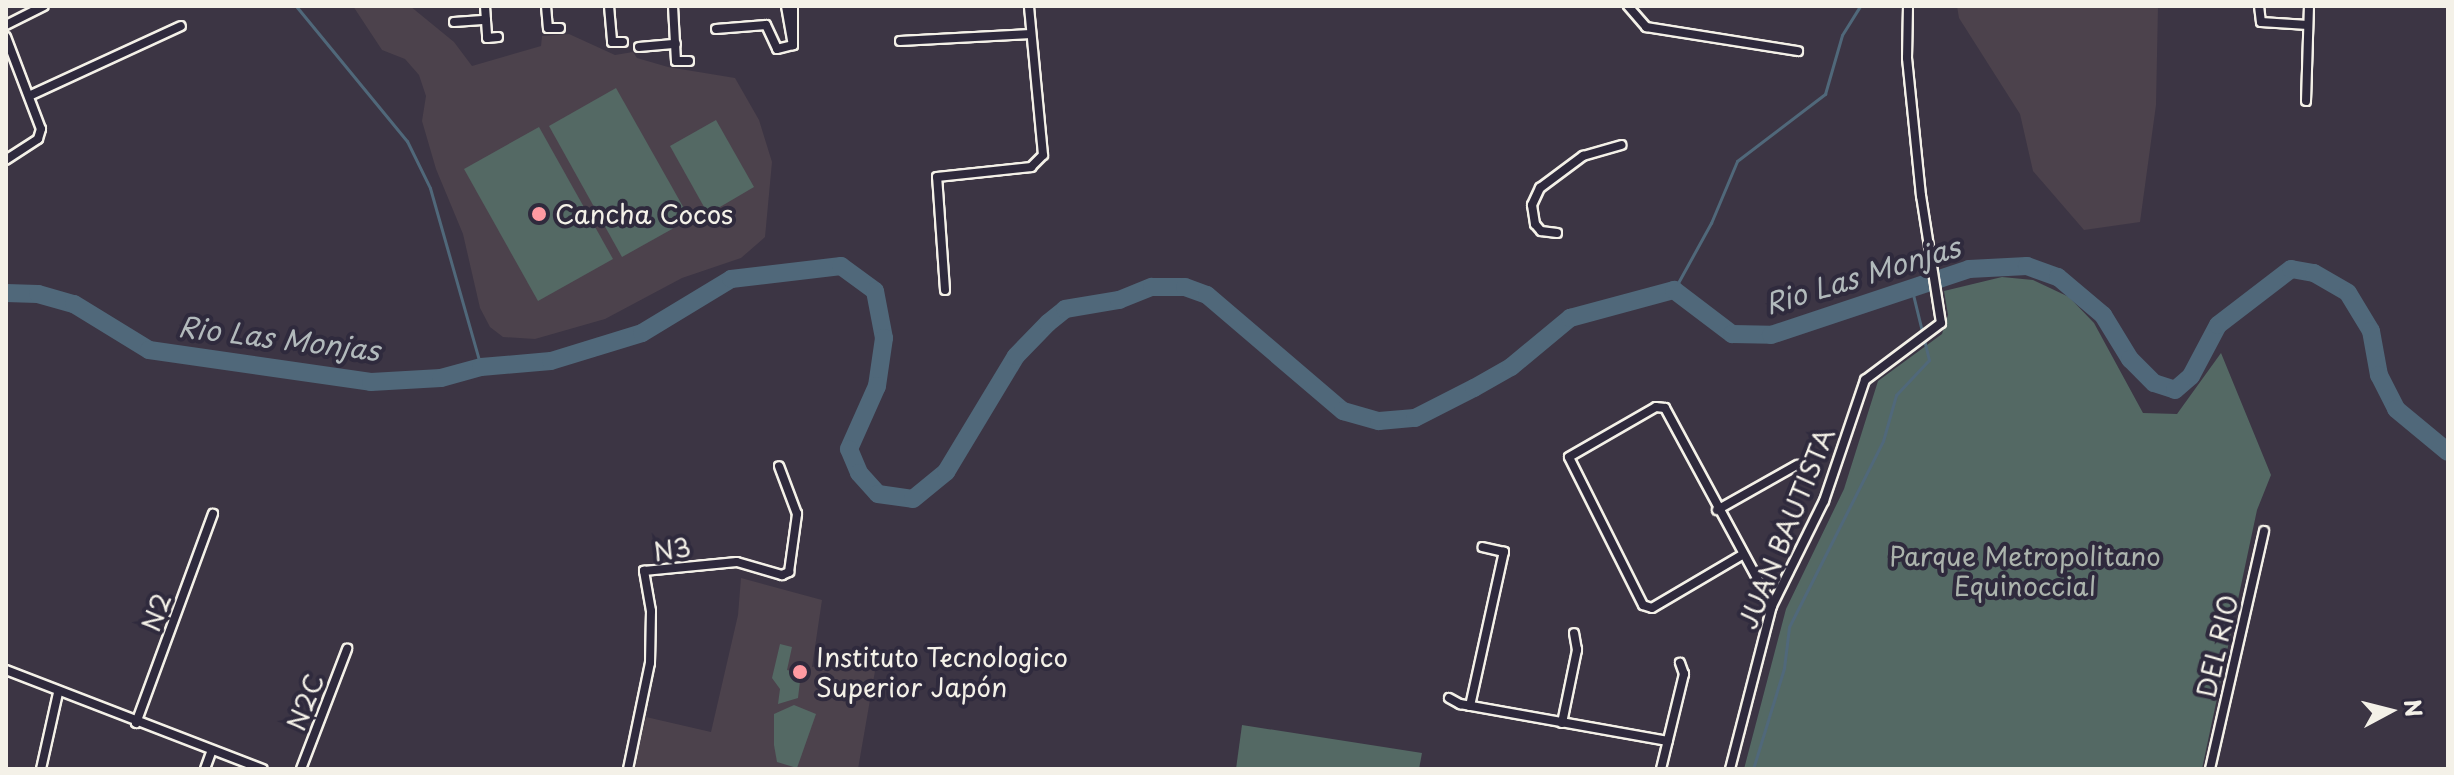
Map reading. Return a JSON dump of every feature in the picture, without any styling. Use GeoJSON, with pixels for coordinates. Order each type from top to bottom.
{"type":"FeatureCollection","features":[{"type":"Feature","properties":{"kind":"street"},"geometry":{"type":"LineString","coordinates":[[6,25],[44,6]]}},
{"type":"Feature","properties":{"kind":"street"},"geometry":{"type":"LineString","coordinates":[[485,6],[487,38],[498,37]]}},
{"type":"Feature","properties":{"kind":"street"},"geometry":{"type":"LineString","coordinates":[[546,6],[548,28],[560,28]]}},
{"type":"Feature","properties":{"kind":"street"},"geometry":{"type":"LineString","coordinates":[[609,6],[612,42],[623,42]]}},
{"type":"Feature","properties":{"kind":"street"},"geometry":{"type":"LineString","coordinates":[[673,6],[676,61],[689,61]]}},
{"type":"Feature","properties":{"kind":"street"},"geometry":{"type":"LineString","coordinates":[[786,6],[793,45]]}},
{"type":"Feature","properties":{"kind":"street"},"geometry":{"type":"LineString","coordinates":[[793,6],[793,45]]}},
{"type":"Feature","properties":{"kind":"street"},"geometry":{"type":"LineString","coordinates":[[945,290],[937,177],[1031,167],[1043,155],[1029,6]]}},
{"type":"Feature","properties":{"kind":"street"},"geometry":{"type":"LineString","coordinates":[[1628,6],[1646,27],[1798,51]]}},
{"type":"Feature","properties":{"kind":"street","name":"JUAN BAUTISTA"},"geometry":{"type":"LineString","coordinates":[[1730,769],[1772,606],[1824,501],[1865,380],[1941,323],[1921,196],[1907,58],[1908,6]]}},
{"type":"Feature","properties":{"kind":"street"},"geometry":{"type":"LineString","coordinates":[[2259,6],[2261,22],[2308,25]]}},
{"type":"Feature","properties":{"kind":"street"},"geometry":{"type":"LineString","coordinates":[[2306,101],[2309,6]]}},
{"type":"Feature","properties":{"kind":"street"},"geometry":{"type":"LineString","coordinates":[[454,22],[486,20]]}},
{"type":"Feature","properties":{"kind":"street"},"geometry":{"type":"LineString","coordinates":[[716,29],[766,25],[777,49],[793,45]]}},
{"type":"Feature","properties":{"kind":"street"},"geometry":{"type":"LineString","coordinates":[[29,96],[181,26]]}},
{"type":"Feature","properties":{"kind":"street"},"geometry":{"type":"LineString","coordinates":[[900,41],[1031,34]]}},
{"type":"Feature","properties":{"kind":"street"},"geometry":{"type":"LineString","coordinates":[[6,160],[41,136],[7,41]]}},
{"type":"Feature","properties":{"kind":"street"},"geometry":{"type":"LineString","coordinates":[[639,47],[676,44]]}},
{"type":"Feature","properties":{"kind":"street"},"geometry":{"type":"LineString","coordinates":[[1557,233],[1541,231],[1535,224],[1532,205],[1540,188],[1583,156],[1621,145]]}},
{"type":"Feature","properties":{"kind":"street"},"geometry":{"type":"LineString","coordinates":[[1742,555],[1652,608],[1643,605],[1569,457],[1661,406],[1772,606]]}},
{"type":"Feature","properties":{"kind":"street"},"geometry":{"type":"LineString","coordinates":[[1717,510],[1797,465]]}},
{"type":"Feature","properties":{"kind":"street","name":"N3"},"geometry":{"type":"LineString","coordinates":[[628,769],[650,663],[651,611],[644,571],[737,562],[782,575],[789,572],[797,514],[779,466]]}},
{"type":"Feature","properties":{"kind":"street","name":"N2"},"geometry":{"type":"LineString","coordinates":[[136,723],[213,514]]}},
{"type":"Feature","properties":{"kind":"street","name":"DEL RIO"},"geometry":{"type":"LineString","coordinates":[[2210,769],[2264,531]]}},
{"type":"Feature","properties":{"kind":"street"},"geometry":{"type":"LineString","coordinates":[[1470,706],[1504,552],[1483,547]]}},
{"type":"Feature","properties":{"kind":"street"},"geometry":{"type":"LineString","coordinates":[[1562,723],[1577,650],[1574,633]]}},
{"type":"Feature","properties":{"kind":"street","name":"N2C"},"geometry":{"type":"LineString","coordinates":[[301,769],[347,649]]}},
{"type":"Feature","properties":{"kind":"street"},"geometry":{"type":"LineString","coordinates":[[1661,769],[1684,674],[1680,663]]}},
{"type":"Feature","properties":{"kind":"street"},"geometry":{"type":"LineString","coordinates":[[6,670],[58,693],[263,769]]}},
{"type":"Feature","properties":{"kind":"street"},"geometry":{"type":"LineString","coordinates":[[41,769],[58,693]]}},
{"type":"Feature","properties":{"kind":"street"},"geometry":{"type":"LineString","coordinates":[[1449,698],[1470,706],[1668,741]]}},
{"type":"Feature","properties":{"kind":"street"},"geometry":{"type":"LineString","coordinates":[[205,769],[212,750]]}},
{"type":"Feature","properties":{"kind":"shaded area"},"geometry":{"type":"Polygon","coordinates":[[[353,6],[410,6],[454,42],[472,66],[541,46],[542,36],[569,34],[615,55],[633,52],[637,58],[668,67],[735,78],[759,120],[772,162],[765,237],[741,258],[682,278],[605,319],[535,339],[503,337],[490,327],[480,308],[463,234],[436,169],[422,121],[426,96],[419,75],[405,59],[382,50],[353,6]]]}},
{"type":"Feature","properties":{"kind":"shaded area"},"geometry":{"type":"Polygon","coordinates":[[[1957,6],[2158,6],[2156,105],[2140,222],[2084,230],[2033,171],[2020,114],[1959,18],[1957,6]]]}},
{"type":"Feature","properties":{"kind":"shaded area","name":"Instituto Tecnologico Superior Japón"},"geometry":{"type":"Polygon","coordinates":[[[741,578],[822,600],[812,667],[861,659],[879,648],[858,769],[634,769],[646,717],[711,732],[738,615],[741,578]]]}},
{"type":"Feature","properties":{"kind":"green space"},"geometry":{"type":"Polygon","coordinates":[[[616,88],[690,219],[622,257],[549,126],[616,88]]]}},
{"type":"Feature","properties":{"kind":"green space"},"geometry":{"type":"Polygon","coordinates":[[[716,120],[754,187],[708,214],[670,146],[716,120]]]}},
{"type":"Feature","properties":{"kind":"green space","name":"Cancha Cocos"},"geometry":{"type":"Polygon","coordinates":[[[539,127],[613,259],[538,301],[464,169],[539,127]]]}},
{"type":"Feature","properties":{"kind":"green space","name":"Parque Metropolitano Equinoccial"},"geometry":{"type":"Polygon","coordinates":[[[2002,277],[2033,280],[2069,297],[2094,323],[2143,413],[2177,414],[2221,353],[2271,475],[2257,510],[2202,769],[1744,769],[1786,609],[1844,489],[1878,381],[1942,334],[1948,315],[1944,291],[2002,277]]]}},
{"type":"Feature","properties":{"kind":"green space"},"geometry":{"type":"Polygon","coordinates":[[[780,644],[792,647],[787,670],[801,673],[798,698],[778,704],[780,689],[772,678],[780,644]]]}},
{"type":"Feature","properties":{"kind":"green space"},"geometry":{"type":"Polygon","coordinates":[[[794,705],[816,714],[797,768],[777,762],[774,745],[774,714],[794,705]]]}},
{"type":"Feature","properties":{"kind":"green space"},"geometry":{"type":"Polygon","coordinates":[[[1242,725],[1422,753],[1419,769],[1236,769],[1242,725]]]}},
{"type":"Feature","properties":{"kind":"waterway"},"geometry":{"type":"LineString","coordinates":[[296,6],[407,141],[430,188],[481,367]]}},
{"type":"Feature","properties":{"kind":"waterway"},"geometry":{"type":"LineString","coordinates":[[1674,290],[1711,223],[1737,161],[1825,94],[1842,35],[1860,6]]}},
{"type":"Feature","properties":{"kind":"waterway","name":"Rio Las Monjas"},"geometry":{"type":"LineString","coordinates":[[6,293],[38,294],[74,304],[149,350],[371,382],[441,378],[481,367],[551,361],[642,333],[731,279],[841,266],[875,291],[884,338],[877,386],[849,449],[859,473],[878,494],[913,499],[946,472],[1016,356],[1048,323],[1065,309],[1119,300],[1152,287],[1185,287],[1207,295],[1343,411],[1379,421],[1415,418],[1474,388],[1511,367],[1570,318],[1674,290],[1732,334],[1771,335],[1969,269],[2027,266],[2058,277],[2103,315],[2130,359],[2154,383],[2175,390],[2191,376],[2218,325],[2291,269],[2314,273],[2348,293],[2371,331],[2379,375],[2396,409],[2448,452]]}},
{"type":"Feature","properties":{"kind":"waterway"},"geometry":{"type":"LineString","coordinates":[[1753,769],[1784,668],[1789,627],[1883,441],[1896,395],[1929,360],[1912,290]]}},
{"type":"Feature","properties":{"kind":"place","name":"Cancha Cocos"},"geometry":{"type":"Point","coordinates":[539,214]}},
{"type":"Feature","properties":{"kind":"place","name":"Instituto Tecnologico Superior Japón"},"geometry":{"type":"Point","coordinates":[800,672]}}]}
